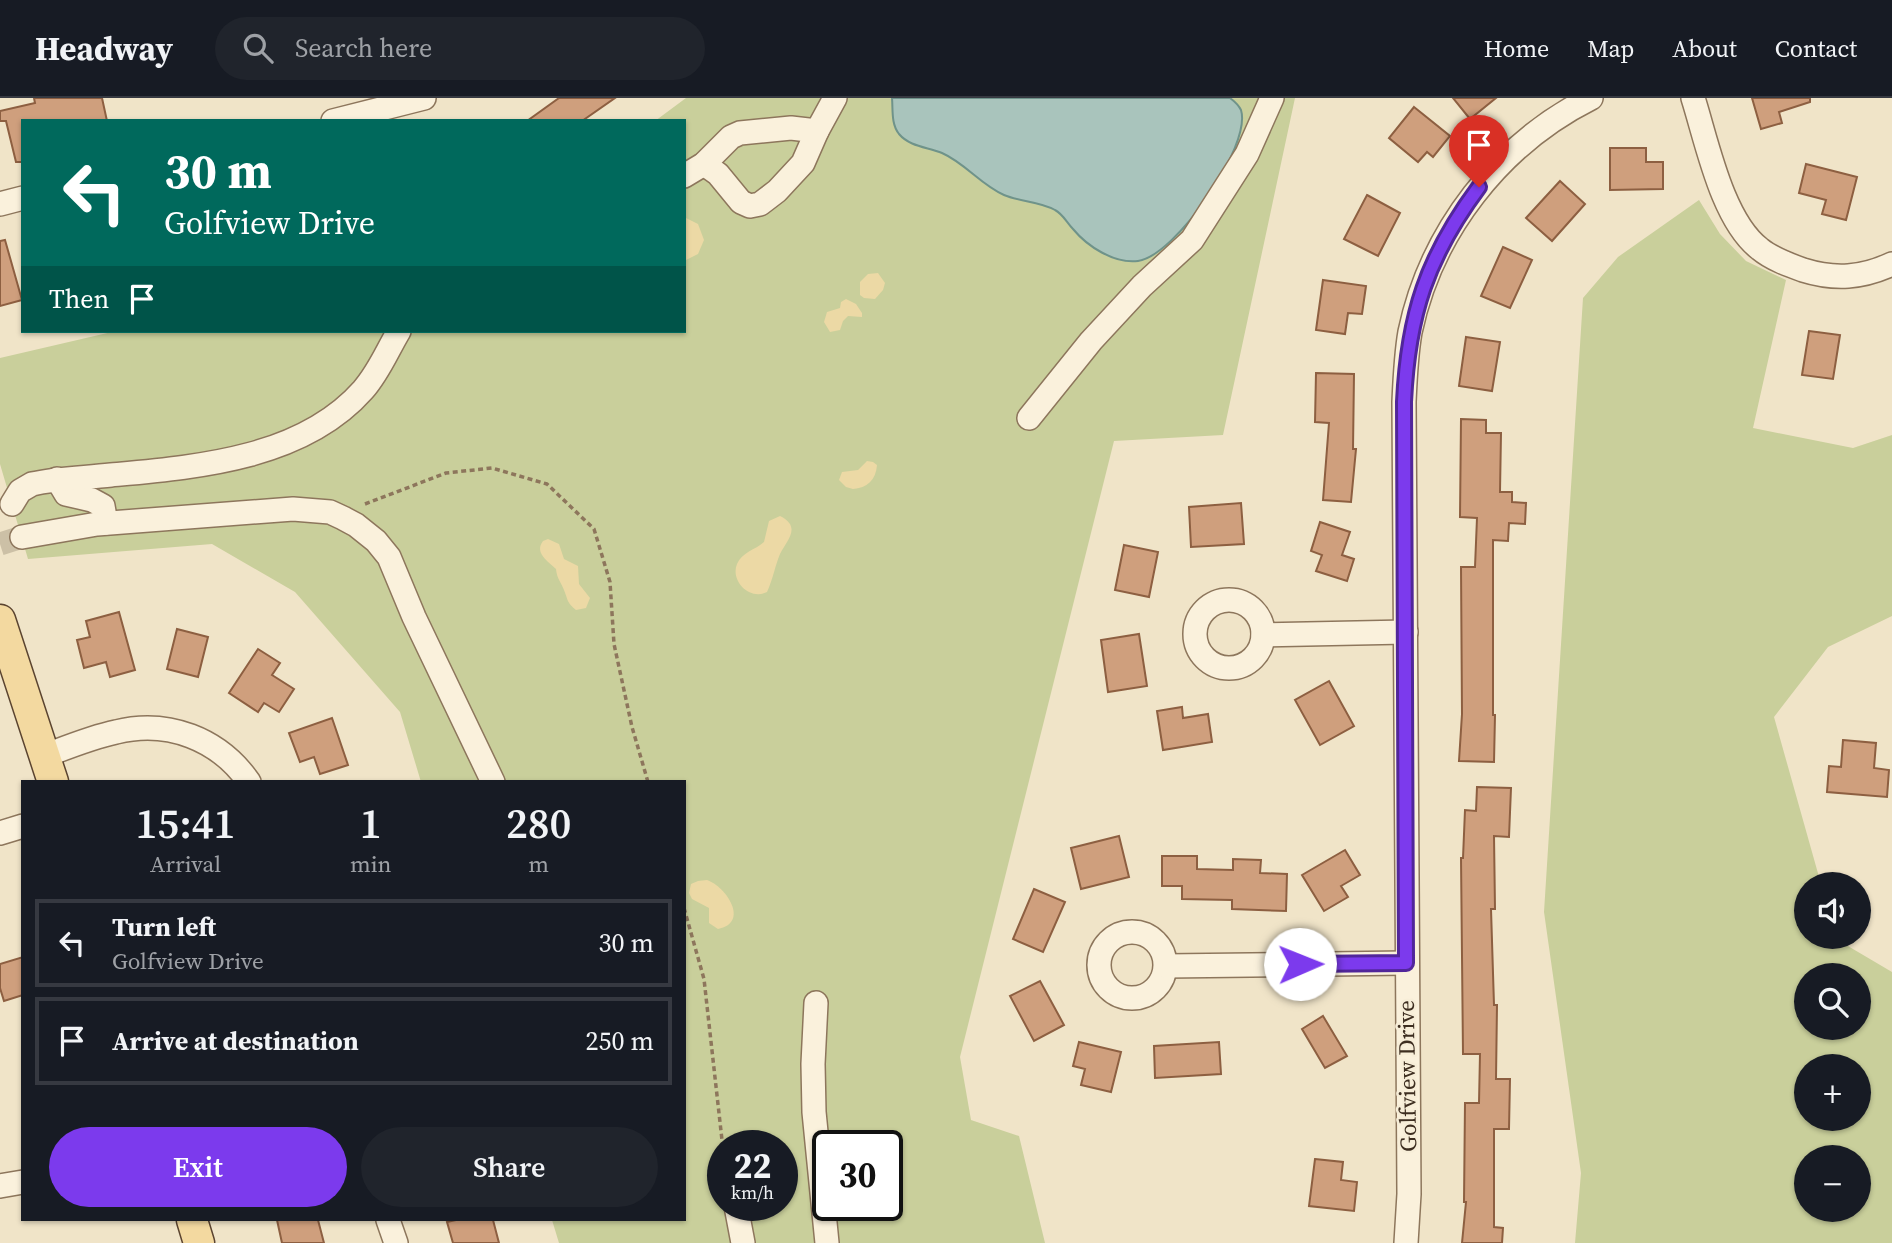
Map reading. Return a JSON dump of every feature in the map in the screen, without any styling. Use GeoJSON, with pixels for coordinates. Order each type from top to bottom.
{"type":"FeatureCollection","features":[{"type":"Feature","properties":{"kind":"main road"},"geometry":{"type":"LineString","coordinates":[[0,620],[48,769]]}},
{"type":"Feature","properties":{"kind":"main road"},"geometry":{"type":"LineString","coordinates":[[192,1221],[199,1243]]}},
{"type":"Feature","properties":{"kind":"street"},"geometry":{"type":"LineString","coordinates":[[341,119],[424,98]]}},
{"type":"Feature","properties":{"kind":"street"},"geometry":{"type":"LineString","coordinates":[[704,163],[718,174],[741,202],[750,206],[760,204],[778,191],[803,163],[835,98]]}},
{"type":"Feature","properties":{"kind":"street"},"geometry":{"type":"LineString","coordinates":[[1029,418],[1091,341],[1142,286],[1192,240],[1247,154],[1272,98]]}},
{"type":"Feature","properties":{"kind":"street","name":"Golfview Drive"},"geometry":{"type":"LineString","coordinates":[[1406,1243],[1409,1181],[1404,402],[1410,333],[1419,299],[1447,235],[1491,172],[1536,132],[1591,98]]}},
{"type":"Feature","properties":{"kind":"street"},"geometry":{"type":"LineString","coordinates":[[1693,98],[1732,216],[1759,249],[1777,260],[1821,275],[1855,276],[1892,264]]}},
{"type":"Feature","properties":{"kind":"street"},"geometry":{"type":"LineString","coordinates":[[686,175],[704,163],[731,137],[740,133],[791,128],[817,131]]}},
{"type":"Feature","properties":{"kind":"street"},"geometry":{"type":"LineString","coordinates":[[0,204],[21,199]]}},
{"type":"Feature","properties":{"kind":"street"},"geometry":{"type":"LineString","coordinates":[[12,504],[25,487],[57,480],[109,476],[264,452],[313,429],[351,402],[381,365],[398,333]]}},
{"type":"Feature","properties":{"kind":"street"},"geometry":{"type":"LineString","coordinates":[[57,480],[66,494],[92,500],[103,506],[106,523]]}},
{"type":"Feature","properties":{"kind":"street"},"geometry":{"type":"LineString","coordinates":[[22,537],[106,523],[293,509],[330,512],[356,525],[376,541],[389,558],[414,617],[492,780]]}},
{"type":"Feature","properties":{"kind":"street"},"geometry":{"type":"LineString","coordinates":[[1263,635],[1406,632]]}},
{"type":"Feature","properties":{"kind":"street"},"geometry":{"type":"LineString","coordinates":[[48,769],[117,731],[163,729],[191,734],[210,744],[230,760],[247,780]]}},
{"type":"Feature","properties":{"kind":"street"},"geometry":{"type":"LineString","coordinates":[[0,833],[21,827]]}},
{"type":"Feature","properties":{"kind":"street"},"geometry":{"type":"LineString","coordinates":[[1166,966],[1406,963]]}},
{"type":"Feature","properties":{"kind":"street"},"geometry":{"type":"LineString","coordinates":[[816,1003],[814,1112],[827,1243]]}},
{"type":"Feature","properties":{"kind":"street"},"geometry":{"type":"LineString","coordinates":[[0,1186],[21,1182]]}},
{"type":"Feature","properties":{"kind":"street"},"geometry":{"type":"LineString","coordinates":[[388,1221],[396,1243]]}},
{"type":"Feature","properties":{"kind":"street"},"geometry":{"type":"LineString","coordinates":[[739,1221],[743,1243]]}},
{"type":"Feature","properties":{"kind":"path"},"geometry":{"type":"LineString","coordinates":[[330,512],[367,503],[446,472],[492,468],[547,484],[594,529],[610,582],[614,644],[621,680],[647,780]]}},
{"type":"Feature","properties":{"kind":"path"},"geometry":{"type":"LineString","coordinates":[[686,915],[704,979],[721,1130]]}},
{"type":"Feature","properties":{"kind":"green space"},"geometry":{"type":"Polygon","coordinates":[[[686,98],[1295,98],[1223,435],[1114,441],[960,1057],[971,1120],[1019,1136],[1045,1243],[559,1243],[552,1221],[686,1221],[686,780],[420,780],[400,712],[295,592],[212,544],[28,559],[0,464],[0,358],[107,333],[686,333],[686,119],[658,119],[686,98]]]}},
{"type":"Feature","properties":{"kind":"green space"},"geometry":{"type":"Polygon","coordinates":[[[1699,200],[1720,234],[1746,261],[1786,280],[1753,428],[1853,448],[1892,435],[1892,616],[1828,647],[1774,717],[1818,872],[1794,872],[1794,949],[1853,949],[1892,972],[1892,1243],[1575,1243],[1581,1173],[1544,912],[1583,298],[1618,257],[1699,200]]]}},
{"type":"Feature","properties":{"kind":"sand"},"geometry":{"type":"Polygon","coordinates":[[[686,218],[698,224],[704,240],[698,254],[686,260],[686,218]]]}},
{"type":"Feature","properties":{"kind":"sand"},"geometry":{"type":"Polygon","coordinates":[[[878,273],[885,283],[883,290],[875,299],[864,298],[860,295],[860,282],[868,274],[878,273]]]}},
{"type":"Feature","properties":{"kind":"sand"},"geometry":{"type":"Polygon","coordinates":[[[846,299],[856,304],[862,317],[848,316],[840,330],[830,332],[824,322],[827,312],[840,308],[841,302],[846,299]]]}},
{"type":"Feature","properties":{"kind":"sand"},"geometry":{"type":"Polygon","coordinates":[[[867,461],[877,465],[873,479],[866,485],[853,489],[846,487],[839,480],[842,472],[858,470],[867,461]]]}},
{"type":"Feature","properties":{"kind":"sand"},"geometry":{"type":"Polygon","coordinates":[[[780,516],[787,520],[792,529],[767,592],[748,592],[736,577],[737,564],[745,554],[764,542],[769,521],[780,516]]]}},
{"type":"Feature","properties":{"kind":"sand"},"geometry":{"type":"Polygon","coordinates":[[[548,539],[559,544],[564,559],[578,566],[579,584],[590,598],[586,608],[576,610],[571,605],[556,569],[541,553],[543,541],[548,539]]]}},
{"type":"Feature","properties":{"kind":"sand"},"geometry":{"type":"Polygon","coordinates":[[[707,880],[728,897],[734,913],[733,920],[728,925],[718,929],[709,923],[709,908],[692,899],[689,893],[691,884],[707,880]]]}},
{"type":"Feature","properties":{"kind":"water"},"geometry":{"type":"Polygon","coordinates":[[[892,98],[1230,98],[1241,110],[1241,127],[1235,148],[1223,172],[1190,221],[1154,255],[1138,261],[1129,261],[1111,257],[1093,247],[1055,210],[1004,195],[950,157],[903,138],[895,126],[892,98]]]}},
{"type":"Feature","properties":{"kind":"building"},"geometry":{"type":"Polygon","coordinates":[[[34,98],[102,98],[107,119],[21,119],[21,162],[16,162],[6,121],[0,121],[0,111],[35,103],[34,98]]]}},
{"type":"Feature","properties":{"kind":"building"},"geometry":{"type":"Polygon","coordinates":[[[559,98],[615,98],[585,119],[530,119],[559,98]]]}},
{"type":"Feature","properties":{"kind":"building"},"geometry":{"type":"Polygon","coordinates":[[[1453,98],[1496,98],[1470,119],[1453,98]]]}},
{"type":"Feature","properties":{"kind":"building"},"geometry":{"type":"Polygon","coordinates":[[[1752,98],[1810,98],[1810,102],[1779,112],[1782,123],[1761,129],[1752,98]]]}},
{"type":"Feature","properties":{"kind":"building"},"geometry":{"type":"Polygon","coordinates":[[[1414,107],[1450,136],[1433,157],[1427,152],[1418,162],[1389,138],[1414,107]]]}},
{"type":"Feature","properties":{"kind":"building"},"geometry":{"type":"Polygon","coordinates":[[[1610,148],[1646,148],[1646,162],[1663,162],[1663,189],[1610,190],[1610,148]]]}},
{"type":"Feature","properties":{"kind":"building"},"geometry":{"type":"Polygon","coordinates":[[[1806,164],[1857,177],[1846,220],[1822,214],[1826,200],[1799,193],[1806,164]]]}},
{"type":"Feature","properties":{"kind":"building"},"geometry":{"type":"Polygon","coordinates":[[[1560,181],[1585,204],[1552,241],[1526,218],[1560,181]]]}},
{"type":"Feature","properties":{"kind":"building"},"geometry":{"type":"Polygon","coordinates":[[[1367,195],[1400,213],[1378,256],[1344,239],[1367,195]]]}},
{"type":"Feature","properties":{"kind":"building"},"geometry":{"type":"Polygon","coordinates":[[[5,240],[21,300],[0,306],[0,241],[5,240]]]}},
{"type":"Feature","properties":{"kind":"building"},"geometry":{"type":"Polygon","coordinates":[[[1503,247],[1532,260],[1510,308],[1481,296],[1503,247]]]}},
{"type":"Feature","properties":{"kind":"building"},"geometry":{"type":"Polygon","coordinates":[[[1323,280],[1366,286],[1362,314],[1348,313],[1345,334],[1316,330],[1323,280]]]}},
{"type":"Feature","properties":{"kind":"building"},"geometry":{"type":"Polygon","coordinates":[[[1809,331],[1840,335],[1833,379],[1802,375],[1809,331]]]}},
{"type":"Feature","properties":{"kind":"building"},"geometry":{"type":"Polygon","coordinates":[[[1466,337],[1500,342],[1492,391],[1459,386],[1466,337]]]}},
{"type":"Feature","properties":{"kind":"building"},"geometry":{"type":"Polygon","coordinates":[[[1316,373],[1354,374],[1353,449],[1356,449],[1351,502],[1323,500],[1329,423],[1315,422],[1316,373]]]}},
{"type":"Feature","properties":{"kind":"building"},"geometry":{"type":"Polygon","coordinates":[[[1461,419],[1486,420],[1486,433],[1501,433],[1500,492],[1512,492],[1512,502],[1526,503],[1525,524],[1509,523],[1508,541],[1493,540],[1494,762],[1459,761],[1462,714],[1461,567],[1475,567],[1477,518],[1460,517],[1461,419]]]}},
{"type":"Feature","properties":{"kind":"building"},"geometry":{"type":"Polygon","coordinates":[[[1241,503],[1244,544],[1191,547],[1189,507],[1241,503]]]}},
{"type":"Feature","properties":{"kind":"building"},"geometry":{"type":"Polygon","coordinates":[[[1320,522],[1350,532],[1342,555],[1354,559],[1347,581],[1316,571],[1322,555],[1311,551],[1320,522]]]}},
{"type":"Feature","properties":{"kind":"building"},"geometry":{"type":"Polygon","coordinates":[[[1124,545],[1158,552],[1149,597],[1115,590],[1124,545]]]}},
{"type":"Feature","properties":{"kind":"building"},"geometry":{"type":"Polygon","coordinates":[[[119,612],[135,670],[110,677],[106,662],[84,668],[77,640],[90,637],[86,621],[119,612]]]}},
{"type":"Feature","properties":{"kind":"building"},"geometry":{"type":"Polygon","coordinates":[[[177,629],[208,637],[198,677],[167,669],[177,629]]]}},
{"type":"Feature","properties":{"kind":"building"},"geometry":{"type":"Polygon","coordinates":[[[1139,634],[1147,686],[1108,692],[1101,640],[1139,634]]]}},
{"type":"Feature","properties":{"kind":"building"},"geometry":{"type":"Polygon","coordinates":[[[258,649],[280,663],[272,675],[294,689],[279,712],[264,703],[258,712],[229,693],[258,649]]]}},
{"type":"Feature","properties":{"kind":"building"},"geometry":{"type":"Polygon","coordinates":[[[1329,681],[1354,726],[1320,745],[1295,700],[1329,681]]]}},
{"type":"Feature","properties":{"kind":"building"},"geometry":{"type":"Polygon","coordinates":[[[1182,707],[1183,718],[1208,714],[1212,742],[1163,750],[1157,711],[1182,707]]]}},
{"type":"Feature","properties":{"kind":"building"},"geometry":{"type":"Polygon","coordinates":[[[332,718],[348,765],[320,774],[314,757],[300,762],[289,733],[332,718]]]}},
{"type":"Feature","properties":{"kind":"building"},"geometry":{"type":"Polygon","coordinates":[[[1843,740],[1876,743],[1874,768],[1889,770],[1887,797],[1827,792],[1829,766],[1841,767],[1843,740]]]}},
{"type":"Feature","properties":{"kind":"building"},"geometry":{"type":"Polygon","coordinates":[[[1477,787],[1511,788],[1509,837],[1494,836],[1495,909],[1491,909],[1494,1005],[1497,1005],[1496,1079],[1510,1079],[1509,1129],[1494,1129],[1494,1227],[1503,1228],[1502,1243],[1462,1243],[1466,1202],[1465,1103],[1479,1103],[1480,1054],[1463,1054],[1461,858],[1465,810],[1476,811],[1477,787]]]}},
{"type":"Feature","properties":{"kind":"building"},"geometry":{"type":"Polygon","coordinates":[[[1119,836],[1129,877],[1081,889],[1071,848],[1119,836]]]}},
{"type":"Feature","properties":{"kind":"building"},"geometry":{"type":"Polygon","coordinates":[[[1345,850],[1360,875],[1341,886],[1348,897],[1324,911],[1302,875],[1345,850]]]}},
{"type":"Feature","properties":{"kind":"building"},"geometry":{"type":"Polygon","coordinates":[[[1162,856],[1197,856],[1197,869],[1233,870],[1233,859],[1261,860],[1260,873],[1287,874],[1286,911],[1232,909],[1232,900],[1182,899],[1182,886],[1162,886],[1162,856]]]}},
{"type":"Feature","properties":{"kind":"building"},"geometry":{"type":"Polygon","coordinates":[[[1034,889],[1065,902],[1043,952],[1013,939],[1034,889]]]}},
{"type":"Feature","properties":{"kind":"building"},"geometry":{"type":"Polygon","coordinates":[[[21,958],[21,996],[4,1001],[0,988],[0,964],[21,958]]]}},
{"type":"Feature","properties":{"kind":"building"},"geometry":{"type":"Polygon","coordinates":[[[1040,981],[1064,1025],[1034,1041],[1010,996],[1040,981]]]}},
{"type":"Feature","properties":{"kind":"building"},"geometry":{"type":"Polygon","coordinates":[[[1323,1016],[1347,1056],[1325,1068],[1302,1029],[1323,1016]]]}},
{"type":"Feature","properties":{"kind":"building"},"geometry":{"type":"Polygon","coordinates":[[[1079,1042],[1121,1052],[1111,1092],[1081,1085],[1085,1069],[1073,1066],[1079,1042]]]}},
{"type":"Feature","properties":{"kind":"building"},"geometry":{"type":"Polygon","coordinates":[[[1219,1042],[1221,1074],[1155,1078],[1154,1046],[1219,1042]]]}},
{"type":"Feature","properties":{"kind":"building"},"geometry":{"type":"Polygon","coordinates":[[[1315,1159],[1343,1162],[1341,1180],[1357,1182],[1354,1211],[1309,1206],[1315,1159]]]}},
{"type":"Feature","properties":{"kind":"building"},"geometry":{"type":"Polygon","coordinates":[[[277,1221],[318,1221],[324,1243],[282,1243],[277,1221]]]}},
{"type":"Feature","properties":{"kind":"building"},"geometry":{"type":"Polygon","coordinates":[[[493,1221],[499,1243],[453,1243],[447,1222],[493,1221]]]}},
{"type":"Feature","properties":{"kind":"tunnel"},"geometry":{"type":"LineString","coordinates":[[0,544],[22,537]]}},
{"type":"Feature","properties":{"kind":"route"},"geometry":{"type":"LineString","coordinates":[[1300,964],[1406,963],[1406,366],[1410,333],[1431,268],[1447,235],[1479,187]]}}]}
